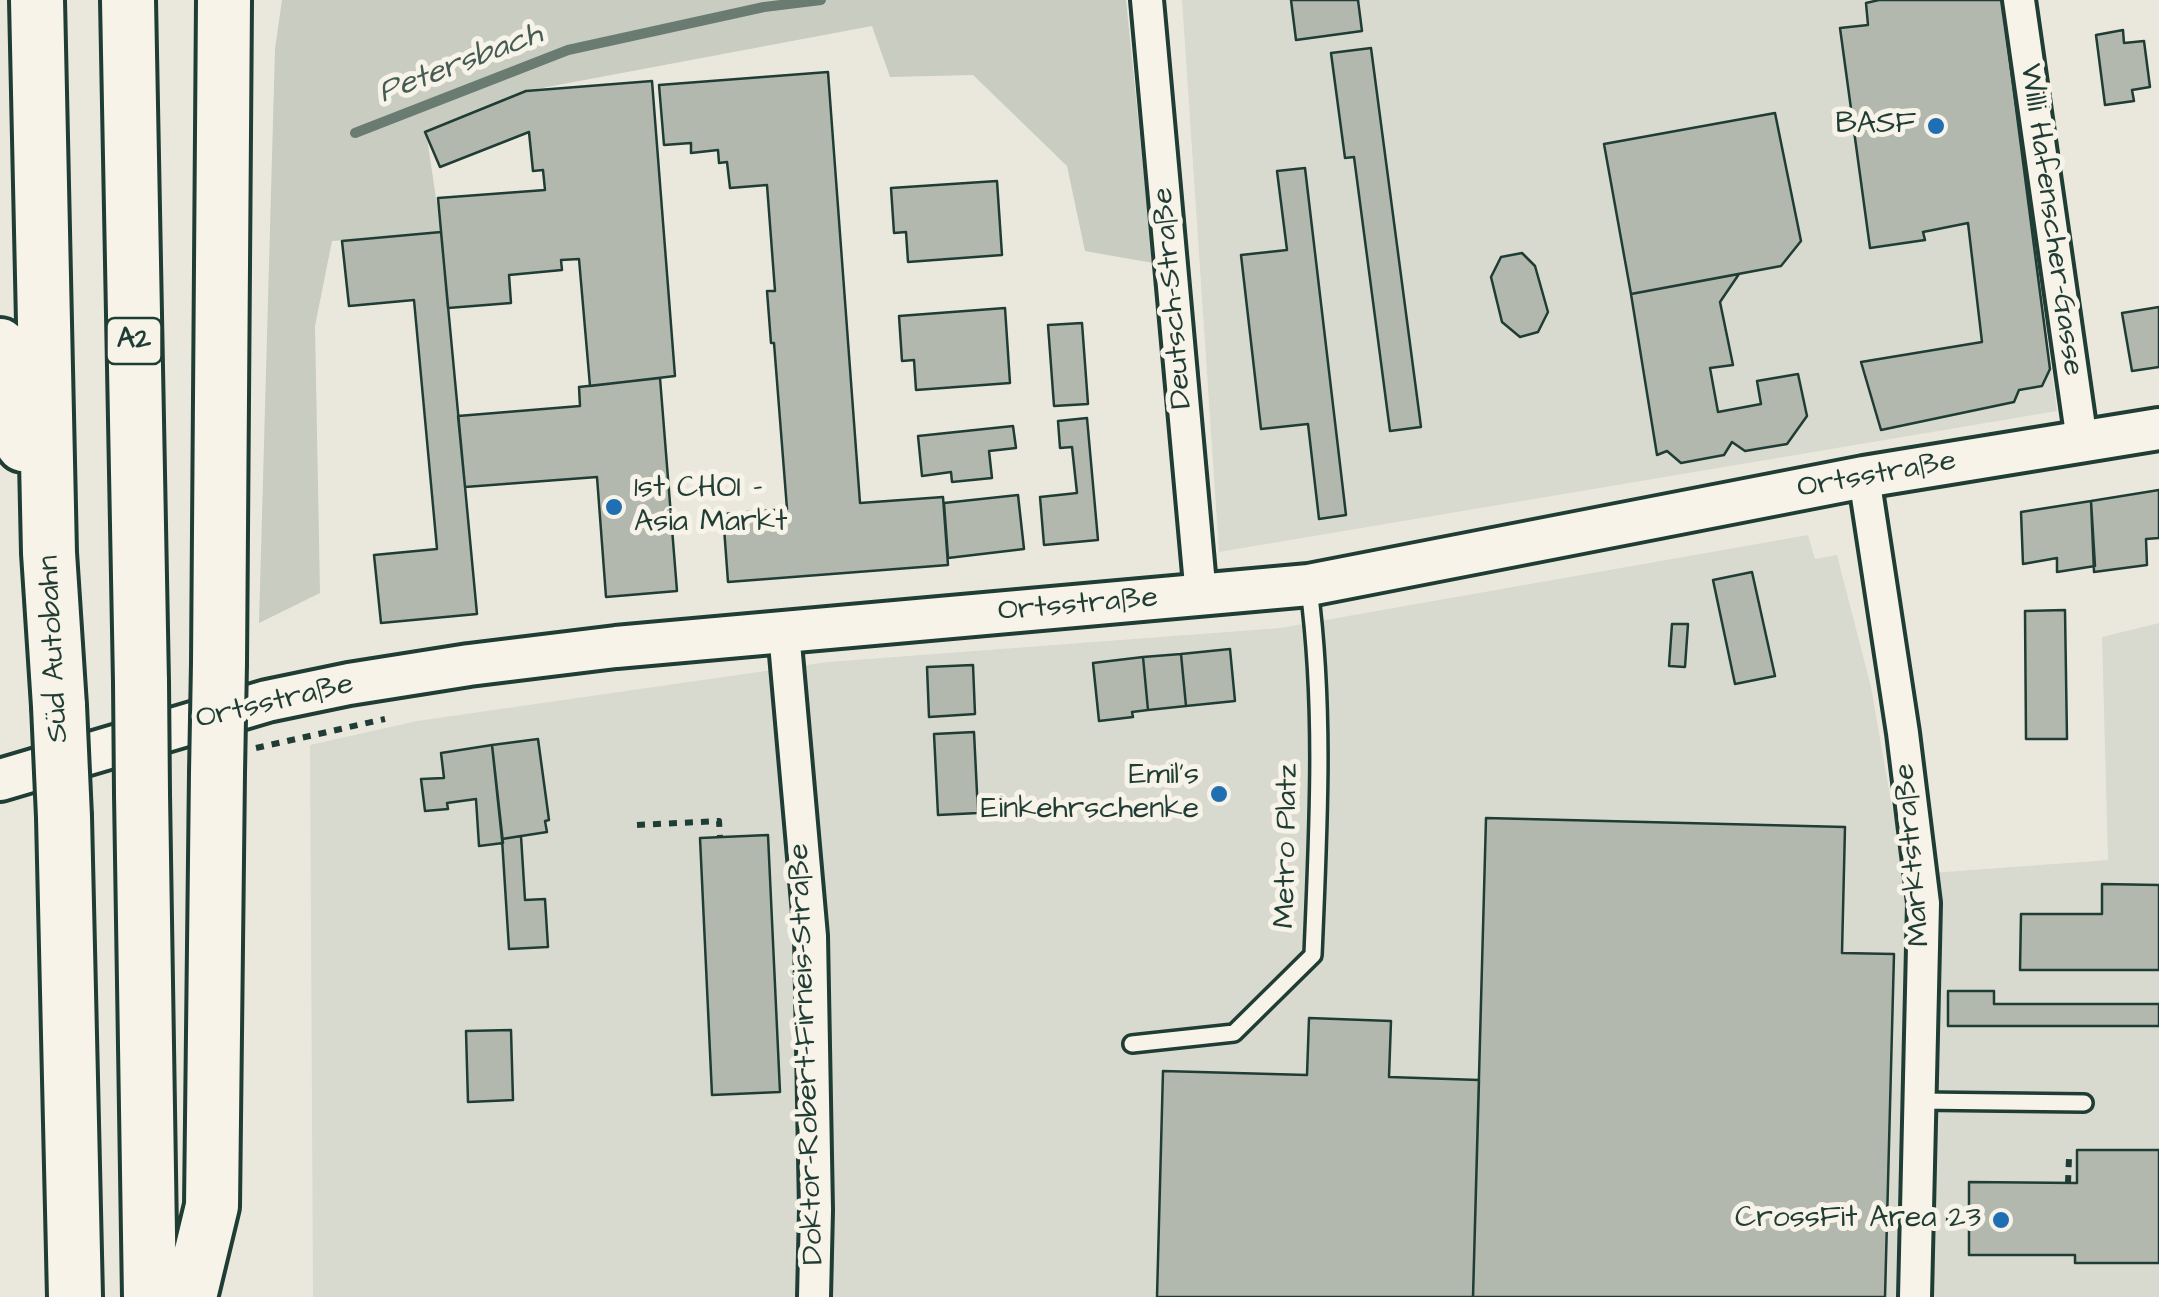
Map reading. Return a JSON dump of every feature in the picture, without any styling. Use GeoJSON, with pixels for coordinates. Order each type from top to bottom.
{"type":"FeatureCollection","features":[{"type":"Feature","properties":{"kind":"highway","name":"Süd Autobahn"},"geometry":{"type":"LineString","coordinates":[[38,0],[48,554],[64,817],[75,1297]]}},
{"type":"Feature","properties":{"kind":"highway","name":"A2"},"geometry":{"type":"LineString","coordinates":[[128,0],[150,1297]]}},
{"type":"Feature","properties":{"kind":"highway"},"geometry":{"type":"LineString","coordinates":[[190,1297],[212,1206],[227,9]]}},
{"type":"Feature","properties":{"kind":"highway"},"geometry":{"type":"LineString","coordinates":[[0,345],[48,554]]}},
{"type":"Feature","properties":{"kind":"main road","name":"Ortsstraße"},"geometry":{"type":"LineString","coordinates":[[0,780],[267,701],[348,684],[597,649],[1309,585],[1864,476],[2159,429]]}},
{"type":"Feature","properties":{"kind":"street","name":"Deutsch-Straße"},"geometry":{"type":"LineString","coordinates":[[1147,0],[1201,596]]}},
{"type":"Feature","properties":{"kind":"street","name":"Willi Hafenscher-Gasse"},"geometry":{"type":"LineString","coordinates":[[2019,0],[2082,440]]}},
{"type":"Feature","properties":{"kind":"street","name":"Marktstraße"},"geometry":{"type":"LineString","coordinates":[[1864,476],[1904,734],[1924,904],[1914,1297]]}},
{"type":"Feature","properties":{"kind":"street","name":"Doktor-Robert-Firneis-Straße"},"geometry":{"type":"LineString","coordinates":[[784,632],[811,936],[814,1297]]}},
{"type":"Feature","properties":{"kind":"lane","name":"Metro Platz"},"geometry":{"type":"LineString","coordinates":[[1132,1044],[1234,1033],[1313,955],[1318,746],[1316,646],[1309,585]]}},
{"type":"Feature","properties":{"kind":"lane"},"geometry":{"type":"LineString","coordinates":[[1919,1101],[2084,1103]]}},
{"type":"Feature","properties":{"kind":"path"},"geometry":{"type":"LineString","coordinates":[[637,826],[719,820],[720,837]]}},
{"type":"Feature","properties":{"kind":"path"},"geometry":{"type":"LineString","coordinates":[[2068,1183],[2069,1158]]}},
{"type":"Feature","properties":{"kind":"path"},"geometry":{"type":"LineString","coordinates":[[1946,1218],[1969,1219]]}},
{"type":"Feature","properties":{"kind":"shaded area"},"geometry":{"type":"Polygon","coordinates":[[[282,0],[1126,0],[1153,263],[1085,251],[1067,166],[973,75],[890,77],[872,26],[526,91],[426,131],[441,232],[332,241],[315,326],[320,593],[259,623],[275,49],[282,0]]]}},
{"type":"Feature","properties":{"kind":"shaded area"},"geometry":{"type":"Polygon","coordinates":[[[1182,0],[2002,0],[2057,411],[1219,552],[1182,0]]]}},
{"type":"Feature","properties":{"kind":"shaded area"},"geometry":{"type":"Polygon","coordinates":[[[1808,535],[1815,559],[1837,555],[1871,687],[1904,875],[2108,860],[2102,637],[2159,623],[2159,1297],[313,1297],[310,745],[417,721],[828,662],[1280,628],[1808,535]]]}},
{"type":"Feature","properties":{"kind":"building"},"geometry":{"type":"Polygon","coordinates":[[[1291,0],[1358,0],[1362,31],[1296,40],[1291,0]]]}},
{"type":"Feature","properties":{"kind":"building","name":"BASF"},"geometry":{"type":"Polygon","coordinates":[[[2002,0],[2050,369],[2042,386],[2019,390],[2014,402],[1881,430],[1861,362],[1982,342],[1968,223],[1923,232],[1925,240],[1870,248],[1840,28],[1868,25],[1866,3],[2002,0]]]}},
{"type":"Feature","properties":{"kind":"building"},"geometry":{"type":"Polygon","coordinates":[[[2123,30],[2124,43],[2144,41],[2150,87],[2132,90],[2134,101],[2105,105],[2096,35],[2123,30]]]}},
{"type":"Feature","properties":{"kind":"building"},"geometry":{"type":"Polygon","coordinates":[[[1371,48],[1421,427],[1390,431],[1354,157],[1345,158],[1331,53],[1371,48]]]}},
{"type":"Feature","properties":{"kind":"building"},"geometry":{"type":"Polygon","coordinates":[[[828,72],[860,503],[943,497],[948,565],[728,582],[723,514],[787,509],[767,291],[775,291],[767,185],[730,188],[727,162],[719,163],[718,150],[691,153],[691,143],[664,145],[659,85],[828,72]]]}},
{"type":"Feature","properties":{"kind":"building"},"geometry":{"type":"Polygon","coordinates":[[[652,81],[675,376],[590,386],[579,259],[561,260],[562,270],[509,275],[511,303],[448,308],[438,198],[545,190],[543,170],[533,171],[529,132],[440,167],[425,132],[526,91],[652,81]]]}},
{"type":"Feature","properties":{"kind":"building"},"geometry":{"type":"Polygon","coordinates":[[[1775,113],[1801,241],[1781,266],[1631,294],[1604,144],[1775,113]]]}},
{"type":"Feature","properties":{"kind":"building"},"geometry":{"type":"Polygon","coordinates":[[[1305,168],[1346,515],[1319,519],[1308,424],[1261,429],[1241,255],[1287,250],[1277,171],[1305,168]]]}},
{"type":"Feature","properties":{"kind":"building"},"geometry":{"type":"Polygon","coordinates":[[[997,181],[1002,255],[908,262],[906,232],[894,233],[891,188],[997,181]]]}},
{"type":"Feature","properties":{"kind":"building"},"geometry":{"type":"Polygon","coordinates":[[[441,232],[477,614],[381,623],[374,555],[437,549],[414,300],[349,306],[342,241],[441,232]]]}},
{"type":"Feature","properties":{"kind":"building"},"geometry":{"type":"Polygon","coordinates":[[[1522,253],[1535,266],[1548,312],[1538,332],[1520,337],[1502,322],[1491,277],[1501,257],[1522,253]]]}},
{"type":"Feature","properties":{"kind":"building"},"geometry":{"type":"Polygon","coordinates":[[[1739,274],[1720,302],[1733,365],[1710,368],[1718,412],[1761,404],[1757,381],[1798,374],[1807,416],[1787,444],[1745,451],[1732,442],[1724,455],[1681,463],[1667,451],[1657,455],[1631,294],[1739,274]]]}},
{"type":"Feature","properties":{"kind":"building"},"geometry":{"type":"Polygon","coordinates":[[[2159,307],[2159,367],[2132,371],[2122,313],[2159,307]]]}},
{"type":"Feature","properties":{"kind":"building"},"geometry":{"type":"Polygon","coordinates":[[[1005,308],[1010,383],[916,390],[914,360],[902,361],[899,316],[1005,308]]]}},
{"type":"Feature","properties":{"kind":"building"},"geometry":{"type":"Polygon","coordinates":[[[1082,323],[1088,404],[1054,406],[1048,325],[1082,323]]]}},
{"type":"Feature","properties":{"kind":"building"},"geometry":{"type":"Polygon","coordinates":[[[660,378],[677,591],[606,597],[597,477],[465,487],[458,416],[580,406],[579,387],[660,378]]]}},
{"type":"Feature","properties":{"kind":"building"},"geometry":{"type":"Polygon","coordinates":[[[1087,418],[1098,540],[1044,545],[1040,497],[1077,493],[1072,447],[1060,448],[1058,421],[1087,418]]]}},
{"type":"Feature","properties":{"kind":"building"},"geometry":{"type":"Polygon","coordinates":[[[1013,426],[1016,448],[989,451],[992,478],[952,482],[951,472],[922,476],[918,436],[1013,426]]]}},
{"type":"Feature","properties":{"kind":"building"},"geometry":{"type":"Polygon","coordinates":[[[2159,490],[2159,538],[2146,539],[2147,565],[2094,572],[2091,501],[2159,490]]]}},
{"type":"Feature","properties":{"kind":"building"},"geometry":{"type":"Polygon","coordinates":[[[1018,495],[1024,549],[948,558],[944,503],[1018,495]]]}},
{"type":"Feature","properties":{"kind":"building"},"geometry":{"type":"Polygon","coordinates":[[[2091,501],[2095,566],[2057,572],[2057,558],[2023,564],[2021,512],[2091,501]]]}},
{"type":"Feature","properties":{"kind":"building"},"geometry":{"type":"Polygon","coordinates":[[[1752,572],[1775,676],[1735,684],[1713,580],[1752,572]]]}},
{"type":"Feature","properties":{"kind":"building"},"geometry":{"type":"Polygon","coordinates":[[[2065,610],[2067,739],[2026,739],[2025,611],[2065,610]]]}},
{"type":"Feature","properties":{"kind":"building"},"geometry":{"type":"Polygon","coordinates":[[[1672,624],[1688,624],[1685,667],[1669,666],[1672,624]]]}},
{"type":"Feature","properties":{"kind":"building"},"geometry":{"type":"Polygon","coordinates":[[[1230,649],[1235,701],[1186,706],[1181,654],[1230,649]]]}},
{"type":"Feature","properties":{"kind":"building"},"geometry":{"type":"Polygon","coordinates":[[[1181,654],[1186,706],[1148,710],[1143,657],[1181,654]]]}},
{"type":"Feature","properties":{"kind":"building"},"geometry":{"type":"Polygon","coordinates":[[[1143,657],[1148,710],[1132,712],[1133,717],[1099,721],[1093,663],[1143,657]]]}},
{"type":"Feature","properties":{"kind":"building"},"geometry":{"type":"Polygon","coordinates":[[[973,665],[975,714],[929,717],[927,667],[973,665]]]}},
{"type":"Feature","properties":{"kind":"building"},"geometry":{"type":"Polygon","coordinates":[[[974,732],[978,813],[938,815],[934,734],[974,732]]]}},
{"type":"Feature","properties":{"kind":"building"},"geometry":{"type":"Polygon","coordinates":[[[538,739],[549,820],[545,821],[547,832],[502,839],[492,745],[538,739]]]}},
{"type":"Feature","properties":{"kind":"building"},"geometry":{"type":"Polygon","coordinates":[[[492,745],[503,843],[479,846],[476,799],[447,803],[448,809],[425,811],[421,779],[444,778],[441,753],[492,745]]]}},
{"type":"Feature","properties":{"kind":"building"},"geometry":{"type":"Polygon","coordinates":[[[1486,818],[1845,827],[1842,953],[1894,954],[1885,1297],[1473,1297],[1486,818]]]}},
{"type":"Feature","properties":{"kind":"building"},"geometry":{"type":"Polygon","coordinates":[[[768,835],[780,1092],[712,1095],[700,838],[768,835]]]}},
{"type":"Feature","properties":{"kind":"building"},"geometry":{"type":"Polygon","coordinates":[[[521,836],[525,900],[545,899],[548,947],[509,949],[502,839],[521,836]]]}},
{"type":"Feature","properties":{"kind":"building"},"geometry":{"type":"Polygon","coordinates":[[[2102,884],[2159,885],[2159,970],[2020,970],[2021,914],[2102,914],[2102,884]]]}},
{"type":"Feature","properties":{"kind":"building"},"geometry":{"type":"Polygon","coordinates":[[[1948,991],[1994,991],[1994,1004],[2159,1004],[2159,1026],[1948,1026],[1948,991]]]}},
{"type":"Feature","properties":{"kind":"building"},"geometry":{"type":"Polygon","coordinates":[[[1309,1018],[1391,1021],[1389,1077],[1479,1080],[1473,1297],[1157,1297],[1163,1071],[1307,1075],[1309,1018]]]}},
{"type":"Feature","properties":{"kind":"building"},"geometry":{"type":"Polygon","coordinates":[[[511,1030],[513,1100],[468,1102],[466,1031],[511,1030]]]}},
{"type":"Feature","properties":{"kind":"building"},"geometry":{"type":"Polygon","coordinates":[[[2077,1150],[2159,1150],[2159,1263],[2075,1263],[2075,1255],[1969,1255],[1969,1182],[2077,1183],[2077,1150]]]}},
{"type":"Feature","properties":{"kind":"waterway","name":"Petersbach"},"geometry":{"type":"LineString","coordinates":[[355,133],[568,50],[764,7],[821,0]]}},
{"type":"Feature","properties":{"kind":"place","name":"BASF"},"geometry":{"type":"Point","coordinates":[1936,126]}},
{"type":"Feature","properties":{"kind":"place","name":"1st CHOI - Asia Markt"},"geometry":{"type":"Point","coordinates":[614,507]}},
{"type":"Feature","properties":{"kind":"place","name":"Emil's Einkehrschenke"},"geometry":{"type":"Point","coordinates":[1219,794]}},
{"type":"Feature","properties":{"kind":"place","name":"CrossFit Area 23"},"geometry":{"type":"Point","coordinates":[2001,1220]}}]}
